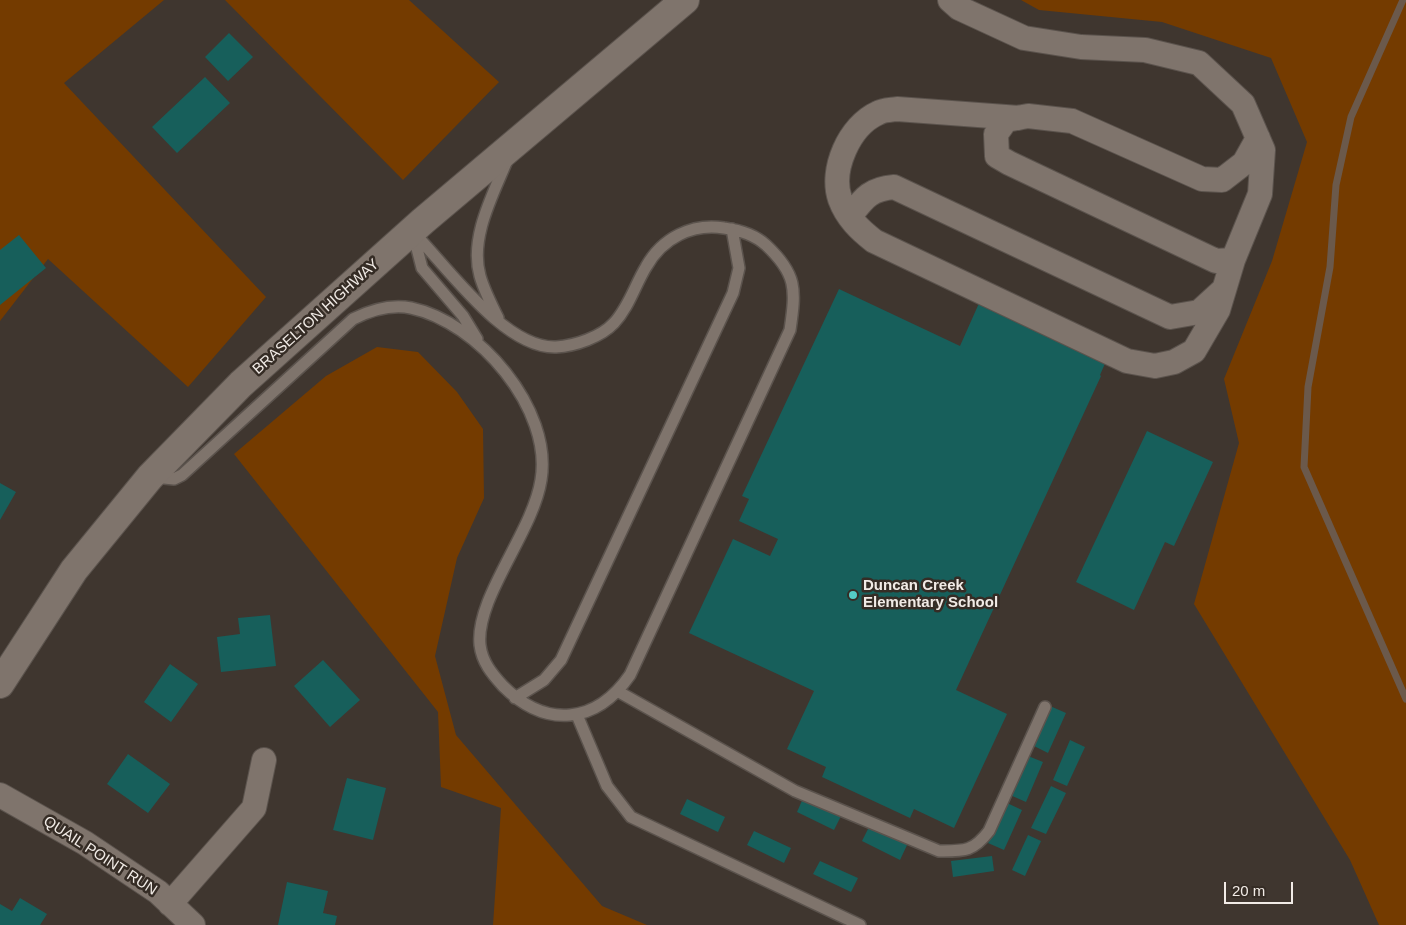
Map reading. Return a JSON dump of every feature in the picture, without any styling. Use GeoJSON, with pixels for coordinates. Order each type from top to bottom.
{"type":"FeatureCollection","features":[{"type":"Feature","properties":{"kind":"main road","name":"BRASELTON HIGHWAY"},"geometry":{"type":"LineString","coordinates":[[0,684],[74,570],[150,477],[241,384],[412,231],[685,0]]}},
{"type":"Feature","properties":{"kind":"street"},"geometry":{"type":"LineString","coordinates":[[950,0],[959,8],[1024,38],[1081,47],[1145,50],[1199,63],[1243,104],[1263,150],[1260,194],[1233,260],[1218,310],[1194,351],[1174,362],[1155,366],[1127,361],[874,241],[855,226],[840,199],[837,174],[845,148],[860,126],[878,112],[897,109],[1019,118]]}},
{"type":"Feature","properties":{"kind":"street"},"geometry":{"type":"LineString","coordinates":[[1233,260],[1216,261],[998,156],[996,134],[1006,120],[1028,116],[1072,122],[1202,178],[1222,180],[1244,163],[1258,138]]}},
{"type":"Feature","properties":{"kind":"street"},"geometry":{"type":"LineString","coordinates":[[850,216],[864,198],[878,189],[894,187],[1170,317],[1199,312],[1225,288]]}},
{"type":"Feature","properties":{"kind":"street"},"geometry":{"type":"LineString","coordinates":[[170,904],[254,808],[264,760]]}},
{"type":"Feature","properties":{"kind":"street","name":"QUAIL POINT RUN"},"geometry":{"type":"LineString","coordinates":[[0,795],[85,843],[158,892],[193,925]]}},
{"type":"Feature","properties":{"kind":"lane"},"geometry":{"type":"LineString","coordinates":[[500,322],[479,275],[477,252],[482,226],[515,142]]}},
{"type":"Feature","properties":{"kind":"lane"},"geometry":{"type":"LineString","coordinates":[[150,477],[174,479],[182,475],[353,319],[369,311],[392,307],[410,308],[455,325],[483,350],[519,391],[539,431],[541,451],[541,480],[530,515],[481,617],[480,645],[488,671],[515,698],[537,710],[562,717],[577,715],[596,708],[618,692],[630,675],[790,330],[795,296],[788,269],[759,238],[732,229],[710,226],[683,231],[658,250],[646,267],[633,296],[614,323],[598,335],[576,344],[555,347],[536,344],[516,335],[475,301],[435,254],[412,231]]}},
{"type":"Feature","properties":{"kind":"lane"},"geometry":{"type":"LineString","coordinates":[[515,698],[544,680],[561,660],[733,293],[739,268],[732,229]]}},
{"type":"Feature","properties":{"kind":"lane"},"geometry":{"type":"LineString","coordinates":[[412,231],[422,268],[463,316],[483,350]]}},
{"type":"Feature","properties":{"kind":"lane"},"geometry":{"type":"LineString","coordinates":[[618,692],[795,791],[939,851],[957,851],[977,846],[989,831],[1045,707]]}},
{"type":"Feature","properties":{"kind":"lane"},"geometry":{"type":"LineString","coordinates":[[577,715],[607,786],[630,816],[860,925]]}},
{"type":"Feature","properties":{"kind":"shaded area"},"geometry":{"type":"Polygon","coordinates":[[[0,0],[164,0],[64,83],[266,297],[188,387],[48,259],[0,321],[0,0]]]}},
{"type":"Feature","properties":{"kind":"shaded area"},"geometry":{"type":"Polygon","coordinates":[[[225,0],[409,0],[499,82],[403,180],[225,0]]]}},
{"type":"Feature","properties":{"kind":"shaded area"},"geometry":{"type":"Polygon","coordinates":[[[1021,0],[1406,0],[1406,925],[1379,925],[1350,860],[1194,604],[1239,443],[1224,379],[1272,261],[1307,142],[1271,58],[1162,22],[1039,10],[1021,0]]]}},
{"type":"Feature","properties":{"kind":"shaded area"},"geometry":{"type":"Polygon","coordinates":[[[377,347],[418,352],[457,392],[483,429],[484,498],[457,558],[435,656],[456,735],[602,906],[647,925],[493,925],[501,808],[441,787],[438,712],[234,454],[326,376],[377,347]]]}},
{"type":"Feature","properties":{"kind":"building"},"geometry":{"type":"Polygon","coordinates":[[[229,33],[253,57],[228,81],[205,57],[229,33]]]}},
{"type":"Feature","properties":{"kind":"building"},"geometry":{"type":"Polygon","coordinates":[[[205,77],[230,103],[177,153],[152,127],[205,77]]]}},
{"type":"Feature","properties":{"kind":"building"},"geometry":{"type":"Polygon","coordinates":[[[19,235],[46,268],[0,305],[0,250],[19,235]]]}},
{"type":"Feature","properties":{"kind":"building","name":"Duncan Creek Elementary School"},"geometry":{"type":"Polygon","coordinates":[[[839,289],[960,346],[980,301],[1107,359],[1101,376],[956,690],[1007,714],[954,828],[914,809],[910,818],[822,777],[826,767],[787,749],[814,691],[689,633],[733,539],[770,556],[778,539],[739,521],[749,499],[742,496],[839,289]]]}},
{"type":"Feature","properties":{"kind":"building"},"geometry":{"type":"Polygon","coordinates":[[[1147,431],[1213,462],[1174,546],[1165,542],[1134,610],[1076,582],[1147,431]]]}},
{"type":"Feature","properties":{"kind":"building"},"geometry":{"type":"Polygon","coordinates":[[[0,483],[16,492],[0,520],[0,483]]]}},
{"type":"Feature","properties":{"kind":"building"},"geometry":{"type":"Polygon","coordinates":[[[270,615],[276,666],[221,672],[217,637],[240,634],[238,618],[270,615]]]}},
{"type":"Feature","properties":{"kind":"building"},"geometry":{"type":"Polygon","coordinates":[[[323,660],[360,700],[330,727],[294,686],[323,660]]]}},
{"type":"Feature","properties":{"kind":"building"},"geometry":{"type":"Polygon","coordinates":[[[170,664],[198,684],[171,722],[144,702],[170,664]]]}},
{"type":"Feature","properties":{"kind":"building"},"geometry":{"type":"Polygon","coordinates":[[[1050,706],[1066,713],[1048,753],[1032,745],[1050,706]]]}},
{"type":"Feature","properties":{"kind":"building"},"geometry":{"type":"Polygon","coordinates":[[[1070,740],[1085,747],[1067,786],[1053,780],[1070,740]]]}},
{"type":"Feature","properties":{"kind":"building"},"geometry":{"type":"Polygon","coordinates":[[[128,754],[170,784],[148,813],[107,784],[128,754]]]}},
{"type":"Feature","properties":{"kind":"building"},"geometry":{"type":"Polygon","coordinates":[[[1028,756],[1043,762],[1026,802],[1010,795],[1028,756]]]}},
{"type":"Feature","properties":{"kind":"building"},"geometry":{"type":"Polygon","coordinates":[[[347,778],[386,788],[373,840],[333,830],[347,778]]]}},
{"type":"Feature","properties":{"kind":"building"},"geometry":{"type":"Polygon","coordinates":[[[1051,786],[1066,793],[1046,834],[1031,828],[1051,786]]]}},
{"type":"Feature","properties":{"kind":"building"},"geometry":{"type":"Polygon","coordinates":[[[804,796],[842,814],[834,830],[797,812],[804,796]]]}},
{"type":"Feature","properties":{"kind":"building"},"geometry":{"type":"Polygon","coordinates":[[[687,799],[725,817],[718,832],[680,814],[687,799]]]}},
{"type":"Feature","properties":{"kind":"building"},"geometry":{"type":"Polygon","coordinates":[[[1007,803],[1022,810],[1004,850],[988,843],[1007,803]]]}},
{"type":"Feature","properties":{"kind":"building"},"geometry":{"type":"Polygon","coordinates":[[[870,825],[908,843],[900,860],[862,841],[870,825]]]}},
{"type":"Feature","properties":{"kind":"building"},"geometry":{"type":"Polygon","coordinates":[[[754,831],[791,848],[784,863],[747,845],[754,831]]]}},
{"type":"Feature","properties":{"kind":"building"},"geometry":{"type":"Polygon","coordinates":[[[1028,835],[1041,841],[1025,876],[1012,870],[1028,835]]]}},
{"type":"Feature","properties":{"kind":"building"},"geometry":{"type":"Polygon","coordinates":[[[992,856],[994,871],[953,877],[951,861],[992,856]]]}},
{"type":"Feature","properties":{"kind":"building"},"geometry":{"type":"Polygon","coordinates":[[[820,861],[858,878],[851,892],[813,874],[820,861]]]}},
{"type":"Feature","properties":{"kind":"building"},"geometry":{"type":"Polygon","coordinates":[[[287,882],[328,891],[323,913],[337,916],[335,925],[278,925],[287,882]]]}},
{"type":"Feature","properties":{"kind":"building"},"geometry":{"type":"Polygon","coordinates":[[[20,898],[47,914],[40,925],[0,925],[0,904],[12,911],[20,898]]]}},
{"type":"Feature","properties":{"kind":"waterway"},"geometry":{"type":"LineString","coordinates":[[1403,0],[1351,117],[1336,185],[1330,267],[1308,387],[1304,467],[1406,699]]}},
{"type":"Feature","properties":{"kind":"place","name":"Duncan Creek Elementary School"},"geometry":{"type":"Point","coordinates":[853,595]}}]}
